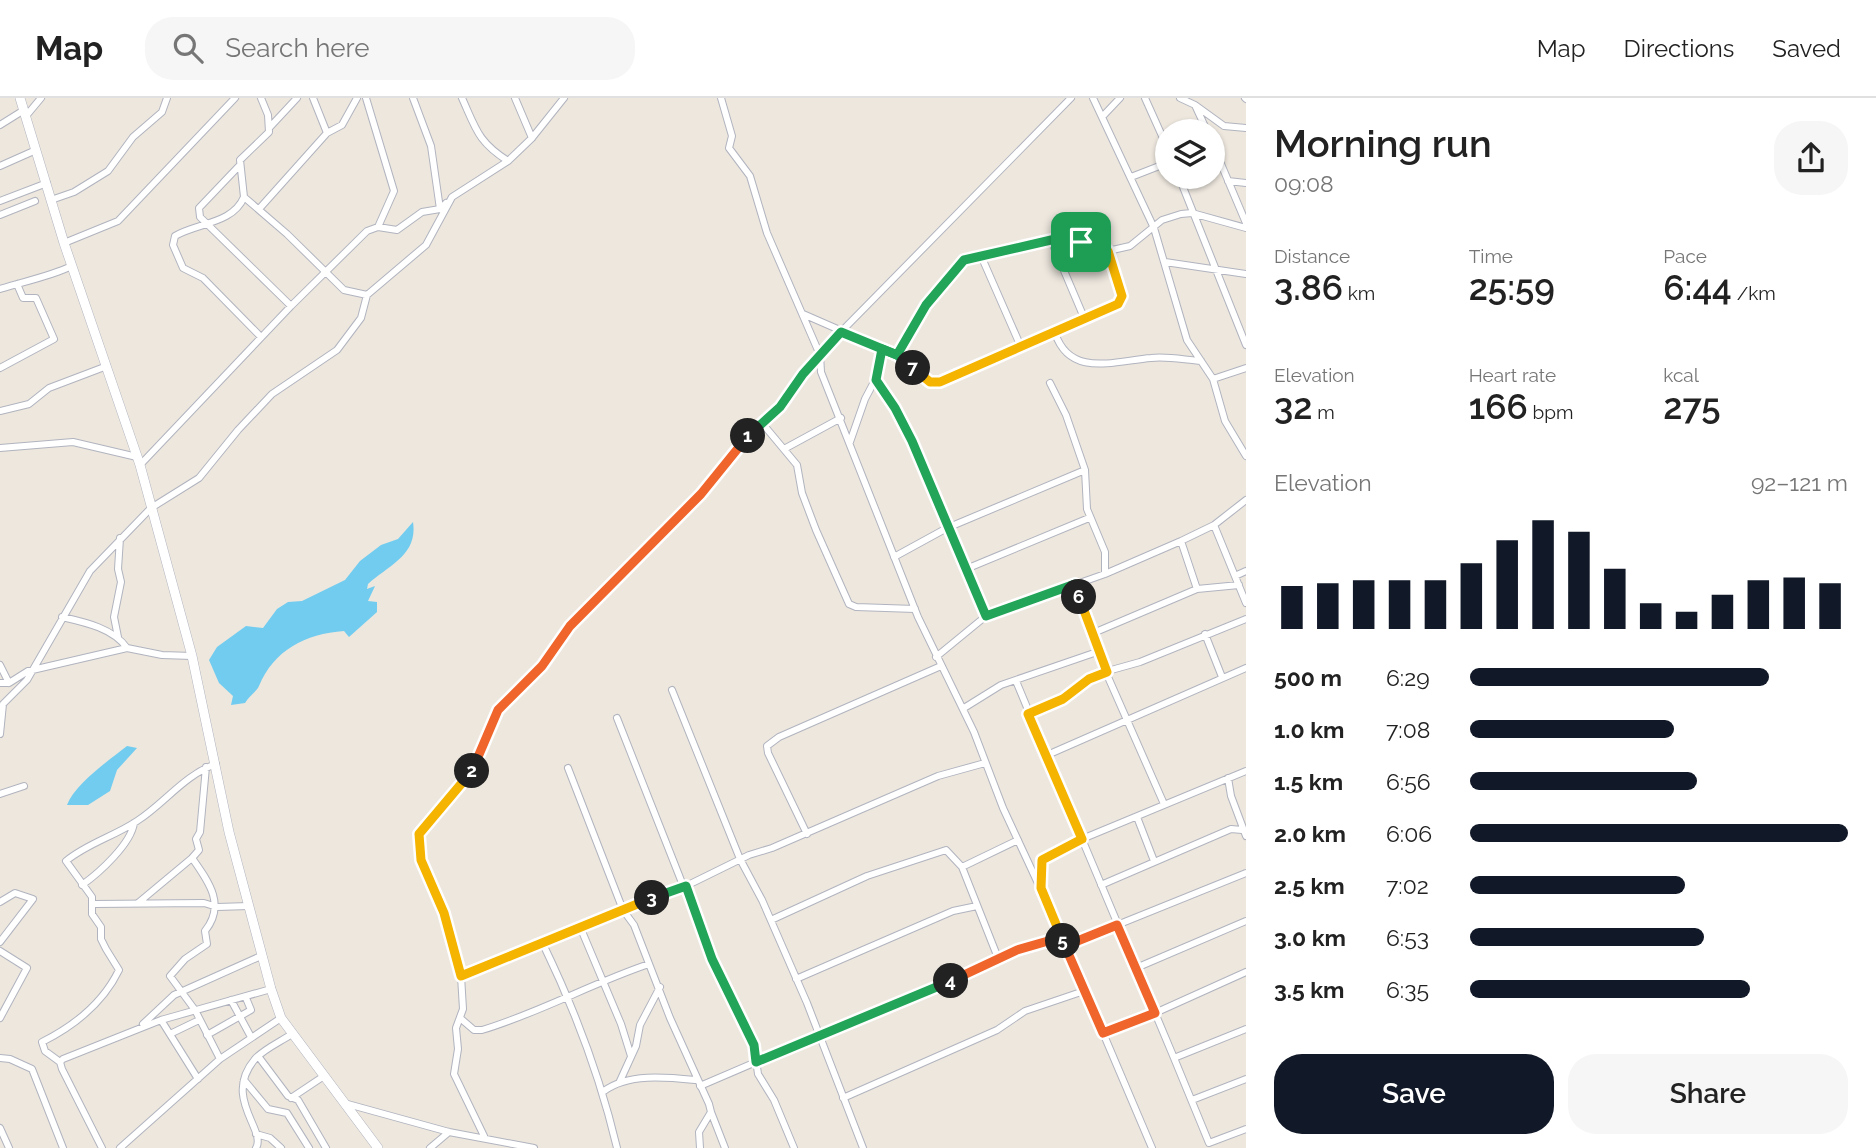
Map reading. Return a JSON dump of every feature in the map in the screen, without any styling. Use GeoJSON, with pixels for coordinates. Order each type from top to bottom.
{"type":"FeatureCollection","features":[{"type":"Feature","properties":{"kind":"street"},"geometry":{"type":"LineString","coordinates":[[20,98],[64,243],[139,461],[191,656],[211,765],[271,989],[281,1018],[378,1148]]}},
{"type":"Feature","properties":{"kind":"street"},"geometry":{"type":"LineString","coordinates":[[0,125],[25,113],[41,98]]}},
{"type":"Feature","properties":{"kind":"street"},"geometry":{"type":"LineString","coordinates":[[51,200],[82,188],[108,172],[134,137],[162,112],[167,98]]}},
{"type":"Feature","properties":{"kind":"street"},"geometry":{"type":"LineString","coordinates":[[64,243],[118,221],[236,98]]}},
{"type":"Feature","properties":{"kind":"street"},"geometry":{"type":"LineString","coordinates":[[261,98],[270,127]]}},
{"type":"Feature","properties":{"kind":"street"},"geometry":{"type":"LineString","coordinates":[[261,337],[203,278],[183,268],[176,258],[173,245],[175,236],[235,211],[244,197],[240,160],[266,136],[270,127],[297,98]]}},
{"type":"Feature","properties":{"kind":"street"},"geometry":{"type":"LineString","coordinates":[[313,98],[327,134]]}},
{"type":"Feature","properties":{"kind":"street"},"geometry":{"type":"LineString","coordinates":[[259,209],[327,134],[342,125],[357,98]]}},
{"type":"Feature","properties":{"kind":"street"},"geometry":{"type":"LineString","coordinates":[[366,98],[394,191],[378,227]]}},
{"type":"Feature","properties":{"kind":"street"},"geometry":{"type":"LineString","coordinates":[[413,98],[430,146],[440,209]]}},
{"type":"Feature","properties":{"kind":"street"},"geometry":{"type":"LineString","coordinates":[[462,98],[479,138],[508,161]]}},
{"type":"Feature","properties":{"kind":"street"},"geometry":{"type":"LineString","coordinates":[[514,98],[532,138]]}},
{"type":"Feature","properties":{"kind":"street"},"geometry":{"type":"LineString","coordinates":[[139,461],[359,237],[378,227],[397,230],[422,212],[440,209],[452,197],[508,161],[532,138],[564,98]]}},
{"type":"Feature","properties":{"kind":"street"},"geometry":{"type":"LineString","coordinates":[[721,98],[732,136],[729,148],[750,176],[758,211],[820,355],[821,372],[915,609],[936,657],[964,708],[985,763],[1152,1148]]}},
{"type":"Feature","properties":{"kind":"street"},"geometry":{"type":"LineString","coordinates":[[484,1136],[454,1074],[458,1051],[456,1030],[460,1018],[461,976],[444,913],[418,851],[419,834],[471,774],[498,710],[542,666],[570,626],[689,506],[762,423],[780,407],[841,332],[1071,98]]}},
{"type":"Feature","properties":{"kind":"street"},"geometry":{"type":"LineString","coordinates":[[1093,98],[1154,228],[1187,340],[1213,379],[1225,421],[1245,452]]}},
{"type":"Feature","properties":{"kind":"street"},"geometry":{"type":"LineString","coordinates":[[1102,117],[1120,98]]}},
{"type":"Feature","properties":{"kind":"street"},"geometry":{"type":"LineString","coordinates":[[1145,98],[1155,120]]}},
{"type":"Feature","properties":{"kind":"street"},"geometry":{"type":"LineString","coordinates":[[1180,98],[1212,114],[1224,126],[1246,128]]}},
{"type":"Feature","properties":{"kind":"street"},"geometry":{"type":"LineString","coordinates":[[1195,105],[1201,119]]}},
{"type":"Feature","properties":{"kind":"street"},"geometry":{"type":"LineString","coordinates":[[0,166],[36,150]]}},
{"type":"Feature","properties":{"kind":"street"},"geometry":{"type":"LineString","coordinates":[[239,166],[199,208],[200,216],[292,306]]}},
{"type":"Feature","properties":{"kind":"street"},"geometry":{"type":"LineString","coordinates":[[1131,177],[1155,168]]}},
{"type":"Feature","properties":{"kind":"street"},"geometry":{"type":"LineString","coordinates":[[1225,173],[1246,225]]}},
{"type":"Feature","properties":{"kind":"street"},"geometry":{"type":"LineString","coordinates":[[1228,180],[1246,183]]}},
{"type":"Feature","properties":{"kind":"street"},"geometry":{"type":"LineString","coordinates":[[1,199],[47,183]]}},
{"type":"Feature","properties":{"kind":"street"},"geometry":{"type":"LineString","coordinates":[[1183,189],[1246,345]]}},
{"type":"Feature","properties":{"kind":"street"},"geometry":{"type":"LineString","coordinates":[[244,197],[344,290],[366,295]]}},
{"type":"Feature","properties":{"kind":"street"},"geometry":{"type":"LineString","coordinates":[[0,734],[3,705],[31,671],[90,570],[151,508],[199,478],[272,394],[337,349],[361,318],[366,295],[426,245],[452,197]]}},
{"type":"Feature","properties":{"kind":"street"},"geometry":{"type":"LineString","coordinates":[[0,215],[35,201]]}},
{"type":"Feature","properties":{"kind":"street"},"geometry":{"type":"LineString","coordinates":[[897,355],[926,305],[970,256],[982,258],[1064,237],[1108,251],[1130,246],[1168,216],[1192,214],[1246,225]]}},
{"type":"Feature","properties":{"kind":"street"},"geometry":{"type":"LineString","coordinates":[[1051,240],[1085,320]]}},
{"type":"Feature","properties":{"kind":"street"},"geometry":{"type":"LineString","coordinates":[[803,314],[897,355],[930,382],[940,382],[1085,320],[1121,301],[1108,251]]}},
{"type":"Feature","properties":{"kind":"street"},"geometry":{"type":"LineString","coordinates":[[982,258],[1021,347]]}},
{"type":"Feature","properties":{"kind":"street"},"geometry":{"type":"LineString","coordinates":[[1164,262],[1214,267],[1246,274]]}},
{"type":"Feature","properties":{"kind":"street"},"geometry":{"type":"LineString","coordinates":[[0,289],[41,280],[72,266]]}},
{"type":"Feature","properties":{"kind":"street"},"geometry":{"type":"LineString","coordinates":[[0,368],[54,339],[36,298],[23,298],[16,284]]}},
{"type":"Feature","properties":{"kind":"street"},"geometry":{"type":"LineString","coordinates":[[1055,333],[1065,353],[1083,363],[1154,357],[1201,361]]}},
{"type":"Feature","properties":{"kind":"street"},"geometry":{"type":"LineString","coordinates":[[850,444],[865,399],[876,380],[882,349]]}},
{"type":"Feature","properties":{"kind":"street"},"geometry":{"type":"LineString","coordinates":[[0,411],[29,404],[50,388],[107,366]]}},
{"type":"Feature","properties":{"kind":"street"},"geometry":{"type":"LineString","coordinates":[[1213,379],[1246,368]]}},
{"type":"Feature","properties":{"kind":"street"},"geometry":{"type":"LineString","coordinates":[[876,380],[895,408],[912,441],[986,616]]}},
{"type":"Feature","properties":{"kind":"street"},"geometry":{"type":"LineString","coordinates":[[1050,383],[1066,415],[1085,470],[1089,518],[1097,528],[1105,552],[1105,574]]}},
{"type":"Feature","properties":{"kind":"street"},"geometry":{"type":"LineString","coordinates":[[784,449],[841,418]]}},
{"type":"Feature","properties":{"kind":"street"},"geometry":{"type":"LineString","coordinates":[[762,423],[797,465],[802,493],[849,604],[856,607],[915,609]]}},
{"type":"Feature","properties":{"kind":"street"},"geometry":{"type":"LineString","coordinates":[[0,448],[73,442],[139,461]]}},
{"type":"Feature","properties":{"kind":"street"},"geometry":{"type":"LineString","coordinates":[[894,557],[947,528],[1085,470]]}},
{"type":"Feature","properties":{"kind":"street"},"geometry":{"type":"LineString","coordinates":[[936,657],[986,616],[1105,574],[1181,541],[1214,525],[1246,500]]}},
{"type":"Feature","properties":{"kind":"street"},"geometry":{"type":"LineString","coordinates":[[966,569],[1089,518]]}},
{"type":"Feature","properties":{"kind":"street"},"geometry":{"type":"LineString","coordinates":[[1214,525],[1246,603]]}},
{"type":"Feature","properties":{"kind":"street"},"geometry":{"type":"LineString","coordinates":[[118,637],[114,617],[121,582],[118,569],[121,538]]}},
{"type":"Feature","properties":{"kind":"street"},"geometry":{"type":"LineString","coordinates":[[1181,541],[1197,590]]}},
{"type":"Feature","properties":{"kind":"street"},"geometry":{"type":"LineString","coordinates":[[1235,576],[1246,571]]}},
{"type":"Feature","properties":{"kind":"street"},"geometry":{"type":"LineString","coordinates":[[1075,584],[1097,652],[1164,804]]}},
{"type":"Feature","properties":{"kind":"street"},"geometry":{"type":"LineString","coordinates":[[1091,634],[1197,590],[1239,586]]}},
{"type":"Feature","properties":{"kind":"street"},"geometry":{"type":"LineString","coordinates":[[62,617],[86,622],[118,637],[127,648]]}},
{"type":"Feature","properties":{"kind":"street"},"geometry":{"type":"LineString","coordinates":[[1028,714],[1063,699],[1089,679],[1140,662],[1246,619]]}},
{"type":"Feature","properties":{"kind":"street"},"geometry":{"type":"LineString","coordinates":[[1205,634],[1222,677]]}},
{"type":"Feature","properties":{"kind":"street"},"geometry":{"type":"LineString","coordinates":[[0,683],[9,683],[31,671],[127,648],[162,655],[191,656]]}},
{"type":"Feature","properties":{"kind":"street"},"geometry":{"type":"LineString","coordinates":[[964,708],[985,693],[1097,652]]}},
{"type":"Feature","properties":{"kind":"street"},"geometry":{"type":"LineString","coordinates":[[0,665],[9,683]]}},
{"type":"Feature","properties":{"kind":"street"},"geometry":{"type":"LineString","coordinates":[[807,834],[767,746],[779,737],[941,666]]}},
{"type":"Feature","properties":{"kind":"street"},"geometry":{"type":"LineString","coordinates":[[1045,756],[1246,668]]}},
{"type":"Feature","properties":{"kind":"street"},"geometry":{"type":"LineString","coordinates":[[1016,681],[1045,756],[1210,1145],[1246,1129]]}},
{"type":"Feature","properties":{"kind":"street"},"geometry":{"type":"LineString","coordinates":[[672,690],[740,859],[771,920],[819,1034],[863,1148]]}},
{"type":"Feature","properties":{"kind":"street"},"geometry":{"type":"LineString","coordinates":[[617,718],[686,886],[712,959],[754,1045],[758,1074],[774,1100],[794,1148]]}},
{"type":"Feature","properties":{"kind":"street"},"geometry":{"type":"LineString","coordinates":[[461,976],[686,886],[740,859],[807,834],[938,776],[985,763]]}},
{"type":"Feature","properties":{"kind":"street"},"geometry":{"type":"LineString","coordinates":[[94,904],[66,861],[104,836],[134,824],[211,765]]}},
{"type":"Feature","properties":{"kind":"street"},"geometry":{"type":"LineString","coordinates":[[138,903],[199,850],[196,839],[200,832],[211,765]]}},
{"type":"Feature","properties":{"kind":"street"},"geometry":{"type":"LineString","coordinates":[[568,768],[624,910],[634,925],[724,1148]]}},
{"type":"Feature","properties":{"kind":"street"},"geometry":{"type":"LineString","coordinates":[[1041,888],[1042,860],[1082,839],[1246,771]]}},
{"type":"Feature","properties":{"kind":"street"},"geometry":{"type":"LineString","coordinates":[[1228,778],[1244,833]]}},
{"type":"Feature","properties":{"kind":"street"},"geometry":{"type":"LineString","coordinates":[[0,794],[24,786]]}},
{"type":"Feature","properties":{"kind":"street"},"geometry":{"type":"LineString","coordinates":[[1138,817],[1154,861]]}},
{"type":"Feature","properties":{"kind":"street"},"geometry":{"type":"LineString","coordinates":[[82,885],[106,865],[131,834],[134,824]]}},
{"type":"Feature","properties":{"kind":"street"},"geometry":{"type":"LineString","coordinates":[[1101,885],[1231,829],[1244,833]]}},
{"type":"Feature","properties":{"kind":"street"},"geometry":{"type":"LineString","coordinates":[[962,867],[1018,840]]}},
{"type":"Feature","properties":{"kind":"street"},"geometry":{"type":"LineString","coordinates":[[771,920],[867,876],[946,850],[962,867],[998,958]]}},
{"type":"Feature","properties":{"kind":"street"},"geometry":{"type":"LineString","coordinates":[[192,858],[211,886],[217,907],[212,924],[205,931],[207,944],[185,959],[171,974],[195,1010],[220,1059]]}},
{"type":"Feature","properties":{"kind":"street"},"geometry":{"type":"LineString","coordinates":[[1065,946],[1246,873]]}},
{"type":"Feature","properties":{"kind":"street"},"geometry":{"type":"LineString","coordinates":[[0,902],[15,893],[33,899],[0,942]]}},
{"type":"Feature","properties":{"kind":"street"},"geometry":{"type":"LineString","coordinates":[[94,904],[174,905],[204,902],[217,907],[248,906]]}},
{"type":"Feature","properties":{"kind":"street"},"geometry":{"type":"LineString","coordinates":[[94,904],[91,910],[101,927],[103,945],[119,970],[88,1012],[64,1032],[42,1042],[45,1051],[60,1062],[102,1148]]}},
{"type":"Feature","properties":{"kind":"street"},"geometry":{"type":"LineString","coordinates":[[796,979],[953,912],[977,906]]}},
{"type":"Feature","properties":{"kind":"street"},"geometry":{"type":"LineString","coordinates":[[1136,968],[1191,942],[1246,921]]}},
{"type":"Feature","properties":{"kind":"street"},"geometry":{"type":"LineString","coordinates":[[581,929],[600,980],[621,1024],[631,1056]]}},
{"type":"Feature","properties":{"kind":"street"},"geometry":{"type":"LineString","coordinates":[[604,1091],[620,1081],[698,1083],[756,1062],[953,980],[998,958],[1062,937]]}},
{"type":"Feature","properties":{"kind":"street"},"geometry":{"type":"LineString","coordinates":[[543,944],[568,997],[604,1091],[617,1148]]}},
{"type":"Feature","properties":{"kind":"street"},"geometry":{"type":"LineString","coordinates":[[0,951],[27,968],[12,999],[0,1012]]}},
{"type":"Feature","properties":{"kind":"street"},"geometry":{"type":"LineString","coordinates":[[141,1027],[170,998],[261,956]]}},
{"type":"Feature","properties":{"kind":"street"},"geometry":{"type":"LineString","coordinates":[[460,1018],[474,1030],[482,1030],[568,997],[600,980],[649,964]]}},
{"type":"Feature","properties":{"kind":"street"},"geometry":{"type":"LineString","coordinates":[[1103,1033],[1246,972]]}},
{"type":"Feature","properties":{"kind":"street"},"geometry":{"type":"LineString","coordinates":[[620,1081],[640,1025],[660,987]]}},
{"type":"Feature","properties":{"kind":"street"},"geometry":{"type":"LineString","coordinates":[[60,1062],[161,1020],[271,989]]}},
{"type":"Feature","properties":{"kind":"street"},"geometry":{"type":"LineString","coordinates":[[843,1098],[997,1030],[1025,1011],[1084,991]]}},
{"type":"Feature","properties":{"kind":"street"},"geometry":{"type":"LineString","coordinates":[[206,1035],[252,1009],[246,998]]}},
{"type":"Feature","properties":{"kind":"street"},"geometry":{"type":"LineString","coordinates":[[231,1000],[251,1037]]}},
{"type":"Feature","properties":{"kind":"street"},"geometry":{"type":"LineString","coordinates":[[120,1148],[220,1059],[281,1018]]}},
{"type":"Feature","properties":{"kind":"street"},"geometry":{"type":"LineString","coordinates":[[161,1020],[198,1079]]}},
{"type":"Feature","properties":{"kind":"street"},"geometry":{"type":"LineString","coordinates":[[170,1034],[199,1020]]}},
{"type":"Feature","properties":{"kind":"street"},"geometry":{"type":"LineString","coordinates":[[1174,1058],[1246,1028]]}},
{"type":"Feature","properties":{"kind":"street"},"geometry":{"type":"LineString","coordinates":[[259,1147],[243,1105],[244,1080],[258,1056],[292,1034]]}},
{"type":"Feature","properties":{"kind":"street"},"geometry":{"type":"LineString","coordinates":[[258,1056],[291,1098],[298,1100],[326,1148]]}},
{"type":"Feature","properties":{"kind":"street"},"geometry":{"type":"LineString","coordinates":[[0,1058],[10,1059],[32,1069],[63,1148]]}},
{"type":"Feature","properties":{"kind":"street"},"geometry":{"type":"LineString","coordinates":[[291,1098],[324,1076]]}},
{"type":"Feature","properties":{"kind":"street"},"geometry":{"type":"LineString","coordinates":[[1192,1100],[1246,1079]]}},
{"type":"Feature","properties":{"kind":"street"},"geometry":{"type":"LineString","coordinates":[[244,1080],[268,1109],[287,1113],[309,1148]]}},
{"type":"Feature","properties":{"kind":"street"},"geometry":{"type":"LineString","coordinates":[[344,1103],[449,1132],[484,1136],[511,1145],[534,1148]]}},
{"type":"Feature","properties":{"kind":"street"},"geometry":{"type":"LineString","coordinates":[[700,1148],[699,1132],[711,1112]]}},
{"type":"Feature","properties":{"kind":"street"},"geometry":{"type":"LineString","coordinates":[[0,1128],[9,1148]]}},
{"type":"Feature","properties":{"kind":"street"},"geometry":{"type":"LineString","coordinates":[[430,1148],[449,1132]]}},
{"type":"Feature","properties":{"kind":"street"},"geometry":{"type":"LineString","coordinates":[[256,1134],[270,1138],[281,1148]]}},
{"type":"Feature","properties":{"kind":"water"},"geometry":{"type":"Polygon","coordinates":[[[413,522],[411,543],[406,551],[368,584],[367,589],[375,586],[368,601],[377,602],[377,612],[349,637],[344,631],[330,633],[293,646],[273,663],[245,703],[231,705],[233,696],[219,683],[209,660],[217,647],[246,626],[263,628],[277,609],[288,602],[302,601],[345,580],[360,561],[381,545],[398,539],[413,522]]]}},
{"type":"Feature","properties":{"kind":"water"},"geometry":{"type":"Polygon","coordinates":[[[127,746],[137,748],[117,770],[110,791],[88,805],[67,805],[84,781],[127,746]]]}},
{"type":"Feature","properties":{"kind":"route"},"geometry":{"type":"LineString","coordinates":[[1081,242],[1064,237],[982,258],[970,256],[926,305],[897,355],[841,332],[803,374],[780,407],[747,437],[689,506],[570,626],[542,666],[498,710],[471,774],[419,834],[418,851],[444,913],[456,949],[461,976],[686,886],[712,959],[754,1045],[756,1062],[953,980],[1017,950],[1062,937],[1065,946],[1117,925],[1155,1013],[1103,1033],[1084,991],[1065,946],[1062,937],[1055,920],[1041,888],[1044,876],[1042,860],[1062,847],[1082,839],[1028,714],[1063,699],[1097,674],[1107,672],[1097,652],[1075,584],[986,616],[912,441],[895,408],[876,380],[882,349],[897,355],[930,382],[940,382],[1118,304],[1122,296],[1108,251],[1098,250],[1081,242]]}}]}
